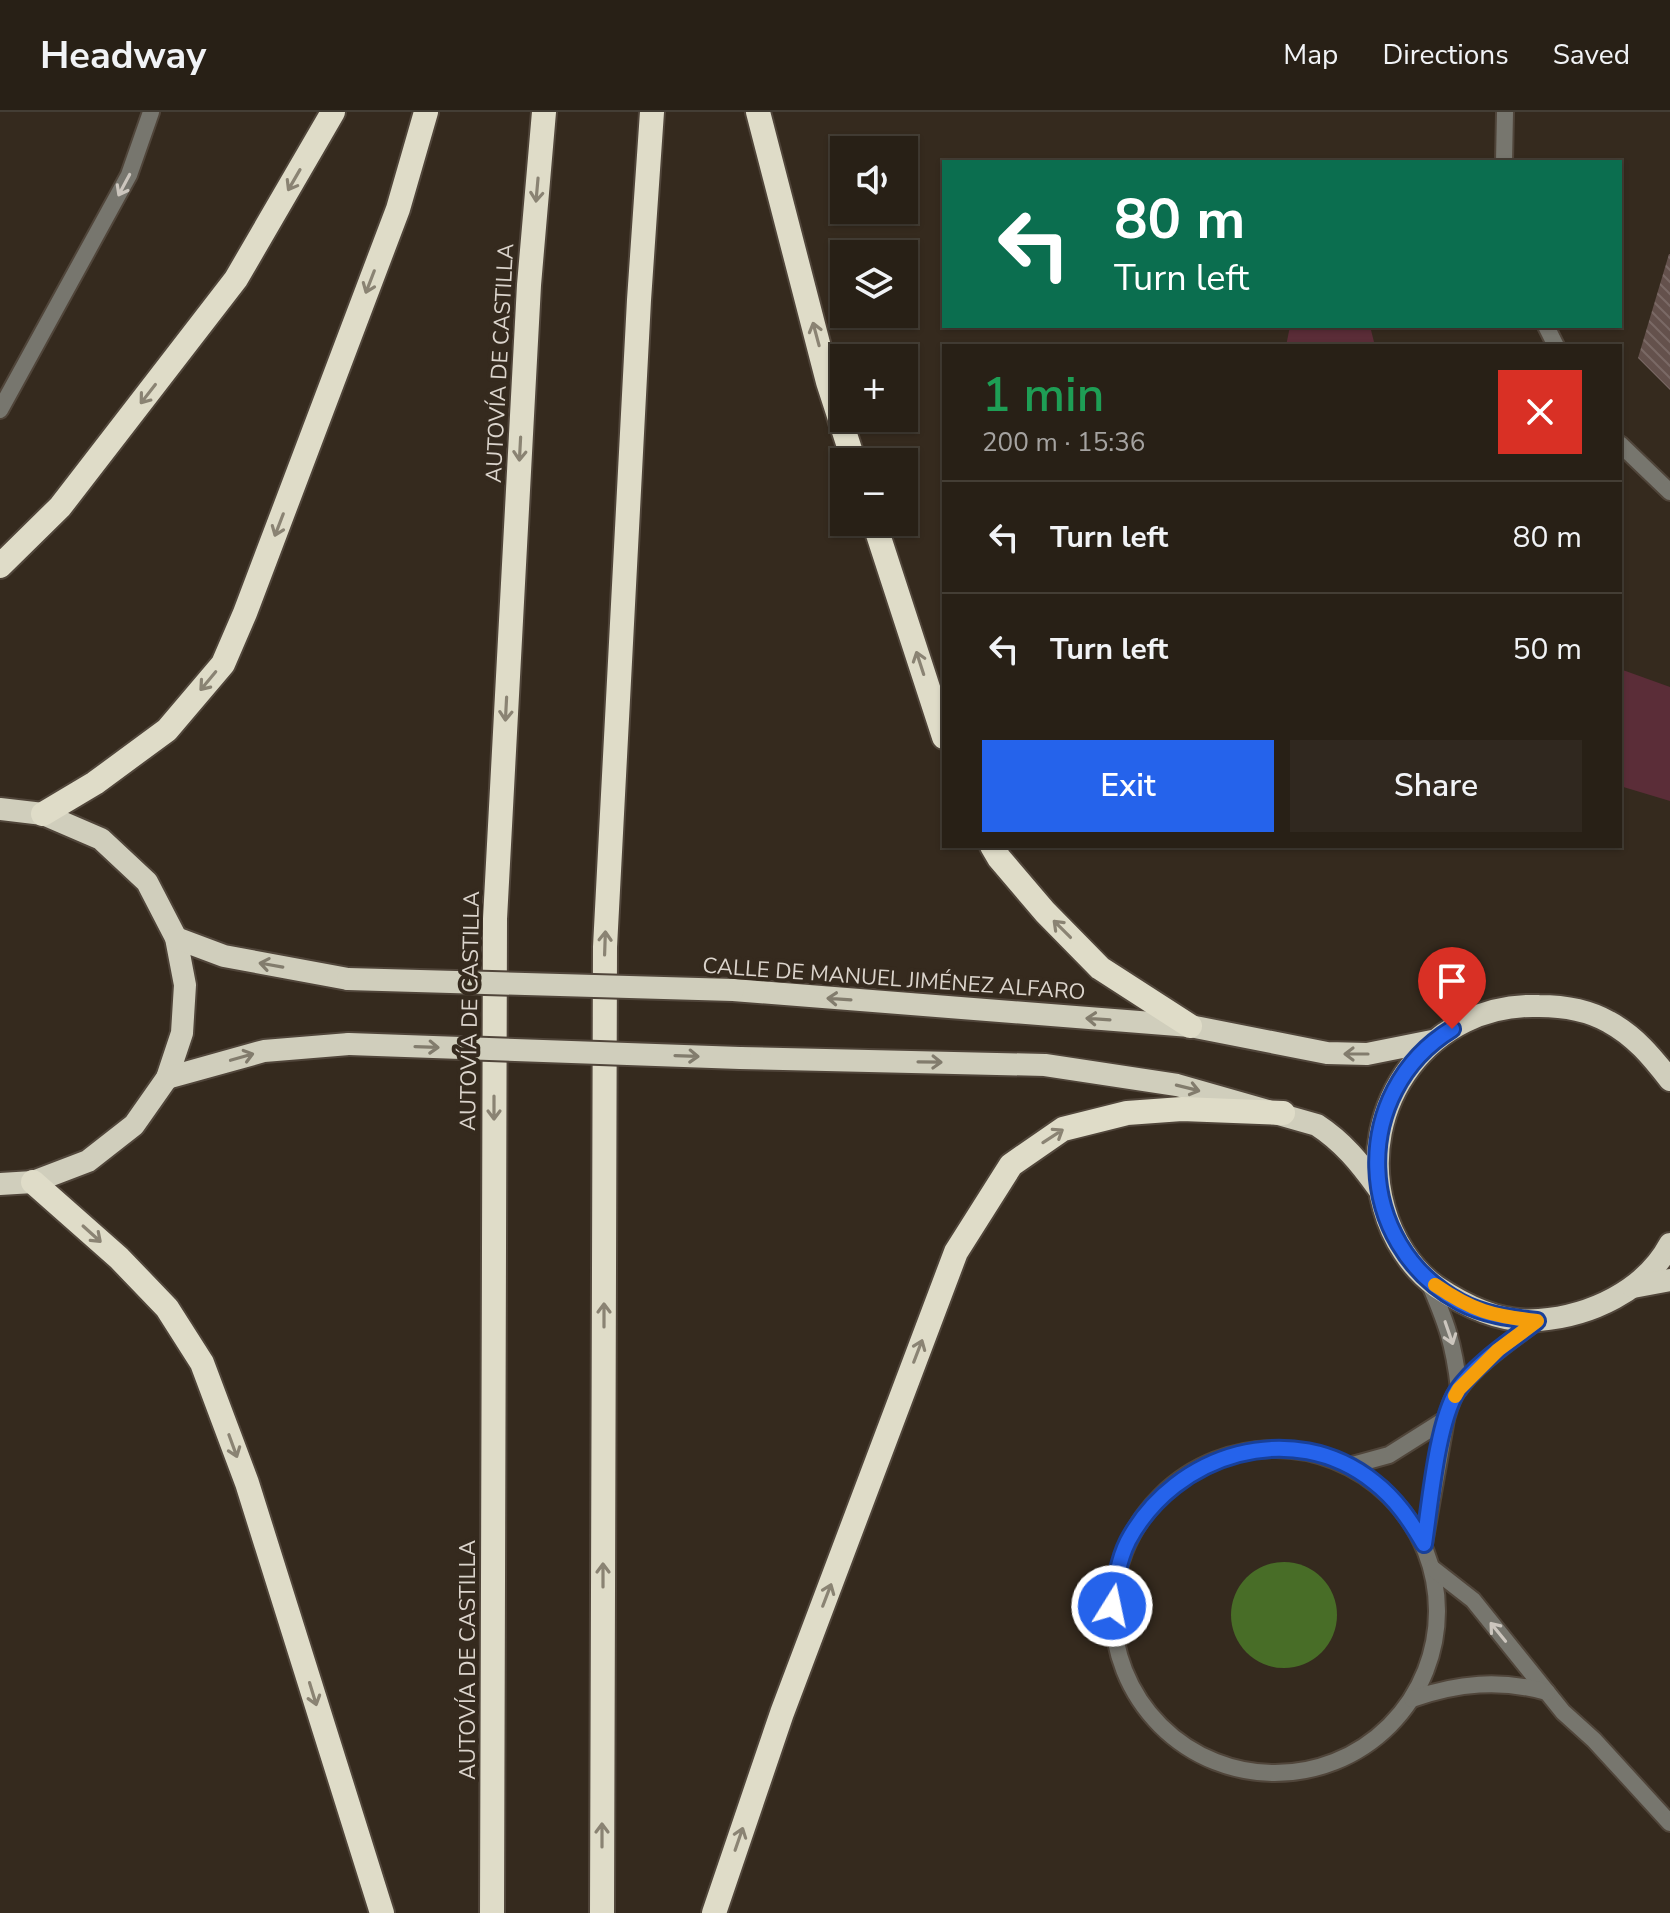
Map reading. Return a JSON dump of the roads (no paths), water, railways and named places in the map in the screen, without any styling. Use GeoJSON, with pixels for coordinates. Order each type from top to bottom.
{"type":"FeatureCollection","features":[{"type":"Feature","properties":{"kind":"highway"},"geometry":{"type":"LineString","coordinates":[[0,566],[60,507],[236,279],[333,112]]}},
{"type":"Feature","properties":{"kind":"highway"},"geometry":{"type":"LineString","coordinates":[[43,814],[95,783],[167,730],[223,664],[251,599],[398,209],[426,112]]}},
{"type":"Feature","properties":{"kind":"highway","name":"AUTOVÍA DE CASTILLA"},"geometry":{"type":"LineString","coordinates":[[492,1913],[495,919],[529,285],[544,112]]}},
{"type":"Feature","properties":{"kind":"highway"},"geometry":{"type":"LineString","coordinates":[[602,1913],[605,947],[639,300],[652,112]]}},
{"type":"Feature","properties":{"kind":"highway"},"geometry":{"type":"LineString","coordinates":[[758,112],[828,382],[849,448]]}},
{"type":"Feature","properties":{"kind":"highway"},"geometry":{"type":"LineString","coordinates":[[879,536],[942,731]]}},
{"type":"Feature","properties":{"kind":"highway"},"geometry":{"type":"LineString","coordinates":[[0,809],[43,814],[101,839],[147,882],[176,938],[185,985],[182,1033],[167,1078],[134,1125],[88,1161],[33,1182],[0,1184]]}},
{"type":"Feature","properties":{"kind":"highway"},"geometry":{"type":"LineString","coordinates":[[993,848],[1045,912],[1100,968],[1190,1026]]}},
{"type":"Feature","properties":{"kind":"highway","name":"CALLE DE MANUEL JIMÉNEZ ALFARO"},"geometry":{"type":"LineString","coordinates":[[176,938],[224,956],[348,979],[733,990],[1190,1026],[1327,1053],[1367,1054],[1432,1041]]}},
{"type":"Feature","properties":{"kind":"highway"},"geometry":{"type":"LineString","coordinates":[[1670,1080],[1645,1048],[1608,1021],[1564,1006],[1517,1005],[1472,1017],[1432,1041],[1405,1072],[1386,1108],[1377,1147],[1378,1188],[1388,1222],[1399,1243],[1428,1280],[1461,1303],[1498,1317],[1537,1321],[1588,1312],[1633,1287],[1664,1255],[1670,1244]]}},
{"type":"Feature","properties":{"kind":"highway"},"geometry":{"type":"LineString","coordinates":[[167,1078],[264,1051],[349,1044],[1045,1065],[1177,1085],[1317,1125],[1354,1155],[1378,1188]]}},
{"type":"Feature","properties":{"kind":"highway"},"geometry":{"type":"LineString","coordinates":[[714,1913],[782,1713],[956,1252],[1011,1165],[1063,1129],[1127,1113],[1182,1109],[1283,1113]]}},
{"type":"Feature","properties":{"kind":"highway"},"geometry":{"type":"LineString","coordinates":[[33,1182],[119,1258],[167,1308],[202,1363],[247,1483],[382,1913]]}},
{"type":"Feature","properties":{"kind":"highway"},"geometry":{"type":"LineString","coordinates":[[1633,1287],[1670,1280]]}},
{"type":"Feature","properties":{"kind":"street"},"geometry":{"type":"LineString","coordinates":[[0,410],[129,175],[151,112]]}},
{"type":"Feature","properties":{"kind":"street"},"geometry":{"type":"LineString","coordinates":[[1504,160],[1505,112]]}},
{"type":"Feature","properties":{"kind":"street"},"geometry":{"type":"LineString","coordinates":[[1622,446],[1670,492]]}},
{"type":"Feature","properties":{"kind":"street"},"geometry":{"type":"LineString","coordinates":[[1428,1280],[1452,1341],[1459,1389]]}},
{"type":"Feature","properties":{"kind":"street"},"geometry":{"type":"LineString","coordinates":[[1424,1544],[1446,1419],[1459,1389],[1498,1350],[1537,1321]]}},
{"type":"Feature","properties":{"kind":"street"},"geometry":{"type":"LineString","coordinates":[[1349,1466],[1389,1455],[1446,1419]]}},
{"type":"Feature","properties":{"kind":"street"},"geometry":{"type":"LineString","coordinates":[[1254,1450],[1319,1455],[1349,1466],[1373,1480],[1411,1520],[1424,1544],[1437,1595],[1438,1623],[1434,1650],[1425,1676],[1392,1725],[1367,1746],[1338,1762],[1307,1771],[1274,1774],[1241,1771],[1201,1756],[1182,1745],[1157,1724],[1137,1699],[1114,1638],[1112,1606],[1116,1573],[1127,1543],[1144,1515],[1166,1490],[1192,1471],[1222,1458],[1254,1450]]}},
{"type":"Feature","properties":{"kind":"street"},"geometry":{"type":"LineString","coordinates":[[1432,1568],[1473,1600],[1563,1712],[1594,1740],[1670,1823]]}},
{"type":"Feature","properties":{"kind":"street"},"geometry":{"type":"LineString","coordinates":[[1412,1699],[1440,1689],[1474,1683],[1518,1684],[1547,1692]]}}]}
